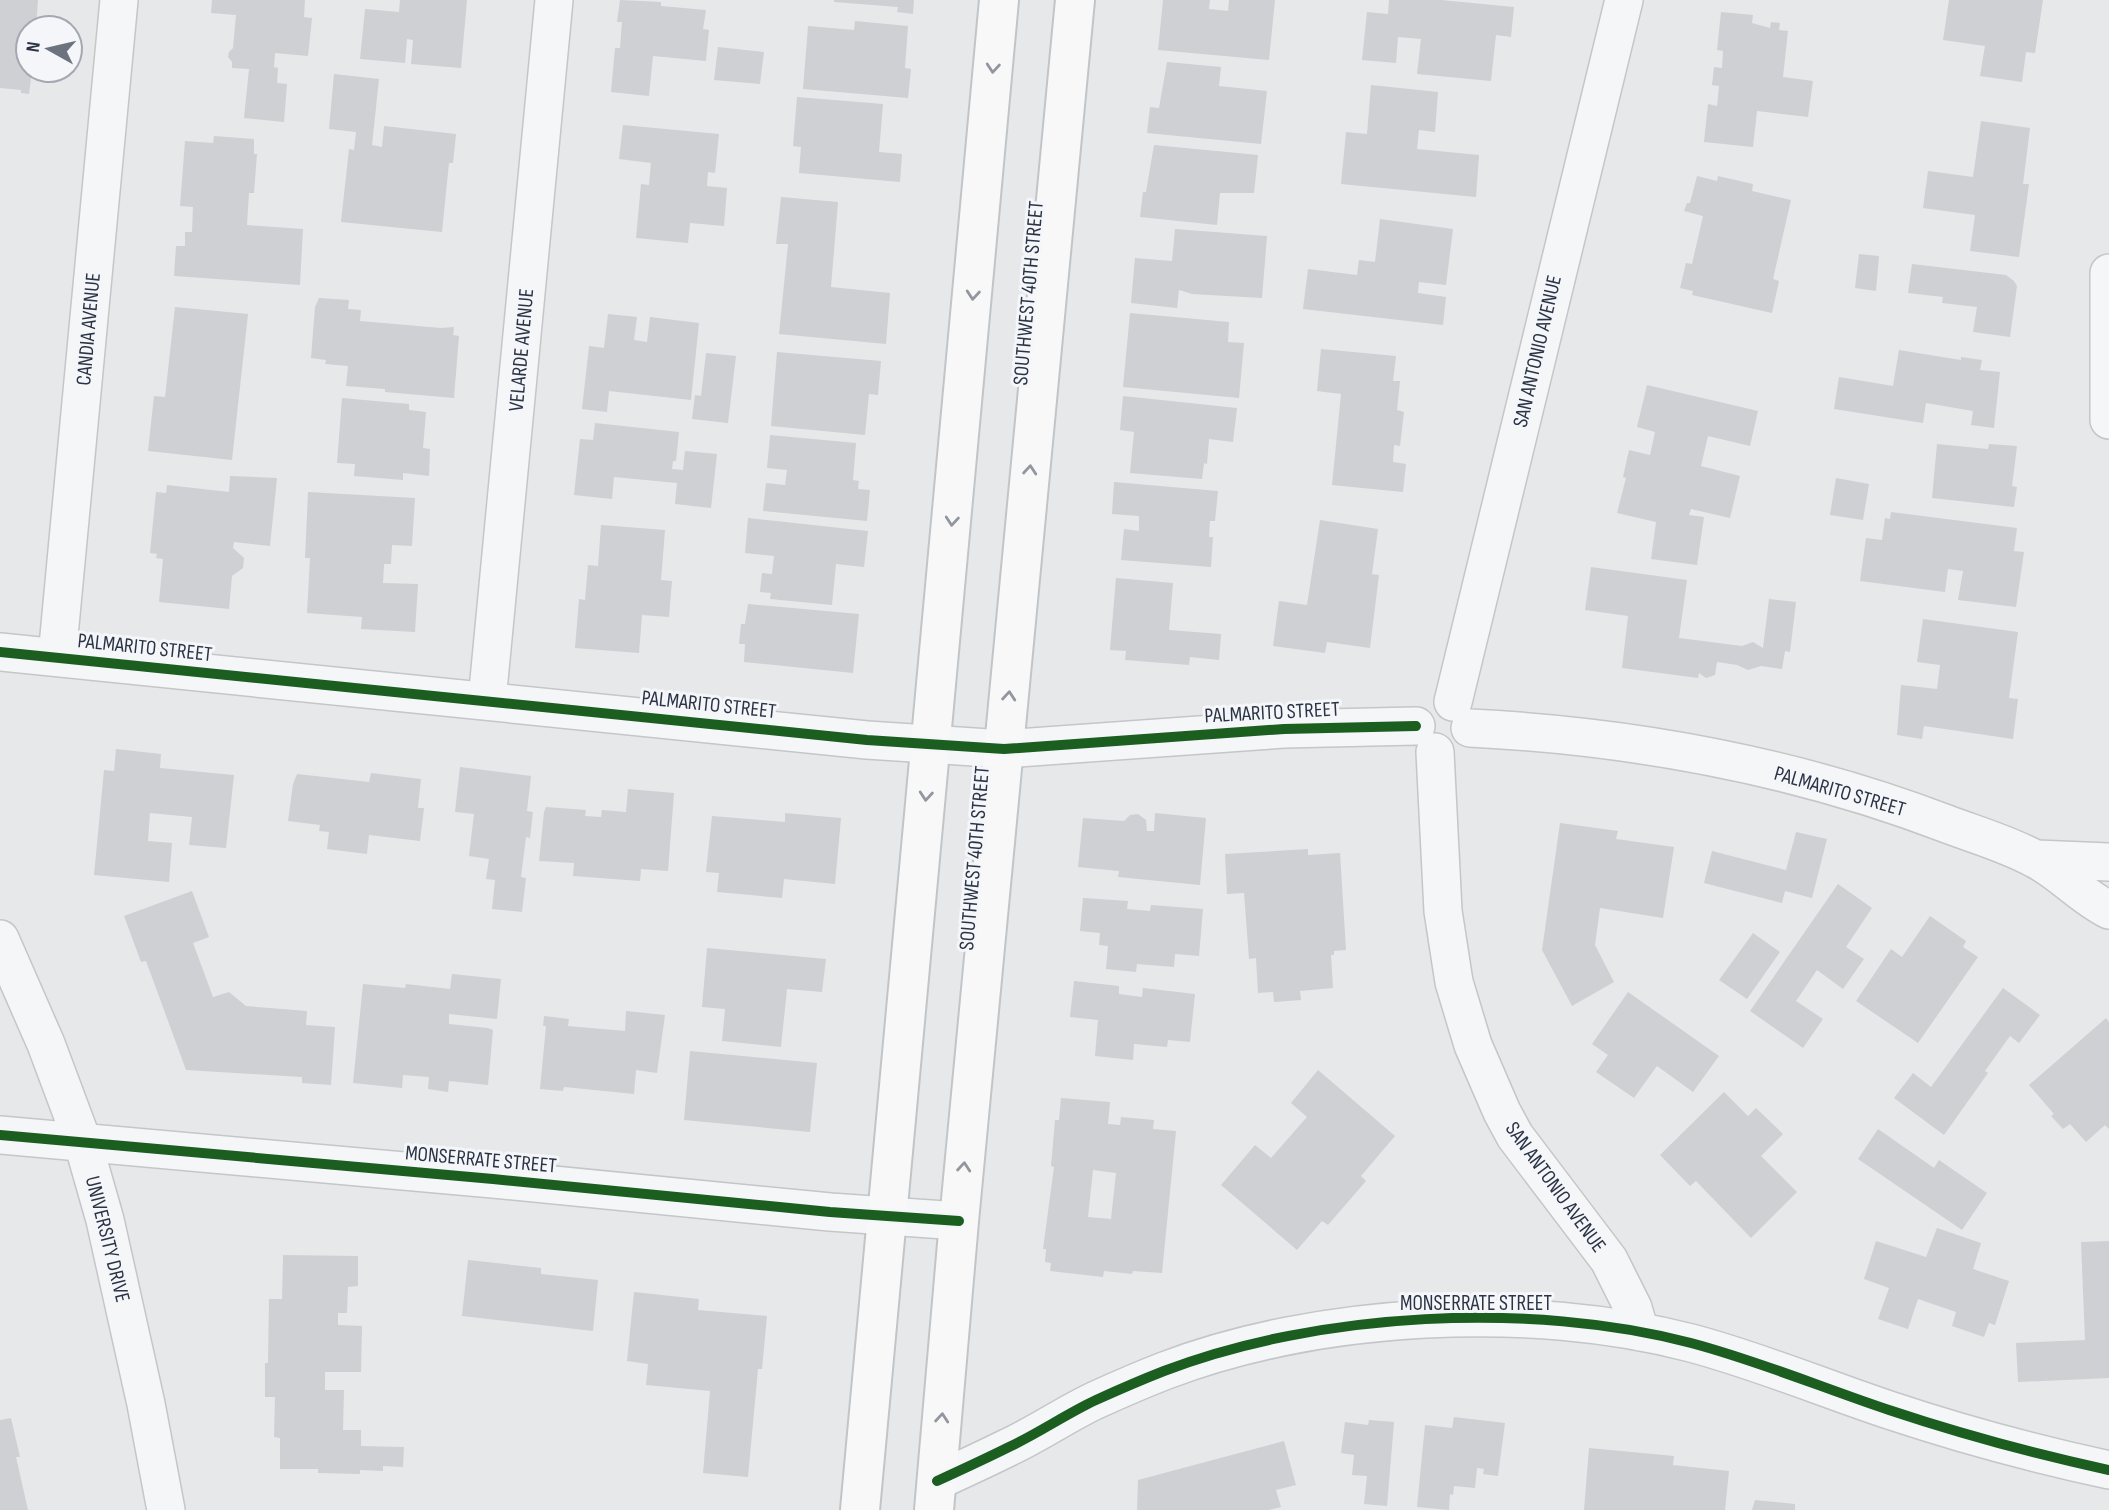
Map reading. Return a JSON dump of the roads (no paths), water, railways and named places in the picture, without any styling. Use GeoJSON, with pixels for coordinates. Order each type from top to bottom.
{"type":"FeatureCollection","features":[{"type":"Feature","properties":{"kind":"main road"},"geometry":{"type":"LineString","coordinates":[[860,1510],[999,0]]}},
{"type":"Feature","properties":{"kind":"main road","name":"SOUTHWEST 40TH STREET"},"geometry":{"type":"LineString","coordinates":[[935,1495],[1075,0]]}},
{"type":"Feature","properties":{"kind":"street","name":"CANDIA AVENUE"},"geometry":{"type":"LineString","coordinates":[[57,657],[119,0]]}},
{"type":"Feature","properties":{"kind":"street","name":"VELARDE AVENUE"},"geometry":{"type":"LineString","coordinates":[[487,701],[554,0]]}},
{"type":"Feature","properties":{"kind":"street","name":"SAN ANTONIO AVENUE"},"geometry":{"type":"LineString","coordinates":[[1461,715],[1624,0]]}},
{"type":"Feature","properties":{"kind":"street"},"geometry":{"type":"LineString","coordinates":[[2109,273],[2109,421]]}},
{"type":"Feature","properties":{"kind":"street","name":"PALMARITO STREET"},"geometry":{"type":"LineString","coordinates":[[0,652],[931,745],[1004,749],[1079,746],[1244,731],[1426,739]]}},
{"type":"Feature","properties":{"kind":"street"},"geometry":{"type":"LineString","coordinates":[[1444,699],[1461,715],[1464,743],[1458,748],[1451,752],[1426,739],[1422,710],[1428,704],[1444,699]]}},
{"type":"Feature","properties":{"kind":"street","name":"PALMARITO STREET"},"geometry":{"type":"LineString","coordinates":[[1461,715],[1550,734],[1649,747],[1762,768],[1815,781],[1891,804],[2037,859],[2083,896],[2109,910]]}},
{"type":"Feature","properties":{"kind":"street","name":"SAN ANTONIO AVENUE"},"geometry":{"type":"LineString","coordinates":[[1426,739],[1447,948],[1456,992],[1473,1045],[1515,1136],[1609,1260],[1633,1308],[1640,1332]]}},
{"type":"Feature","properties":{"kind":"street","name":"PALMARITO STREET"},"geometry":{"type":"LineString","coordinates":[[2037,859],[2109,862]]}},
{"type":"Feature","properties":{"kind":"street","name":"UNIVERSITY DRIVE"},"geometry":{"type":"LineString","coordinates":[[0,939],[46,1044],[83,1143],[111,1246],[166,1510]]}},
{"type":"Feature","properties":{"kind":"street","name":"MONSERRATE STREET"},"geometry":{"type":"LineString","coordinates":[[0,1135],[959,1222]]}},
{"type":"Feature","properties":{"kind":"street","name":"MONSERRATE STREET"},"geometry":{"type":"LineString","coordinates":[[935,1495],[1010,1447],[1094,1401],[1201,1358],[1299,1332],[1394,1322],[1480,1319],[1549,1321],[1640,1332],[1688,1342],[1743,1358],[1931,1423],[2109,1470]]}}]}
